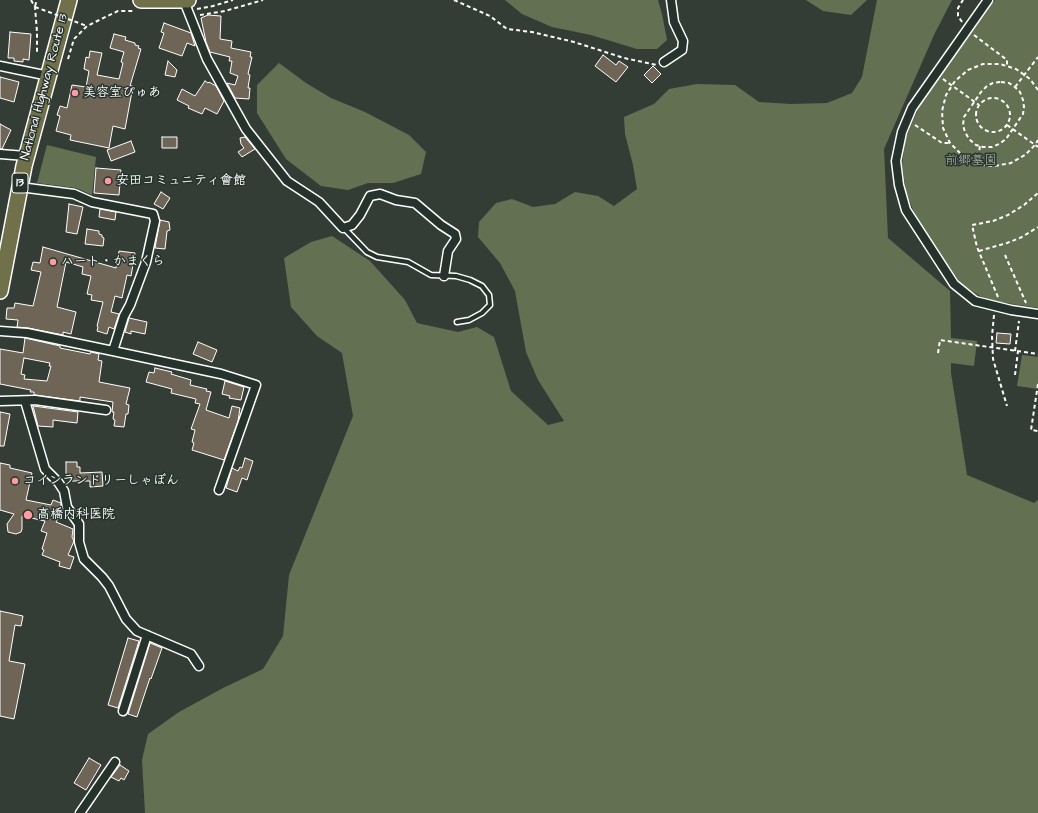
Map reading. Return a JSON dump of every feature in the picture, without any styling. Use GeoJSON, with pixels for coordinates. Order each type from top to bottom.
{"type":"FeatureCollection","features":[{"type":"Feature","properties":{"kind":"highway","name":"National Highway Route 13"},"geometry":{"type":"LineString","coordinates":[[0,291],[26,156],[69,0]]}},
{"type":"Feature","properties":{"kind":"highway"},"geometry":{"type":"LineString","coordinates":[[141,0],[186,0]]}},
{"type":"Feature","properties":{"kind":"street"},"geometry":{"type":"LineString","coordinates":[[186,0],[190,17],[207,59],[246,129],[287,181],[319,202],[344,228],[352,225],[360,215],[370,196],[380,194],[396,200],[415,203],[441,225],[455,234],[456,239],[448,251],[444,276]]}},
{"type":"Feature","properties":{"kind":"street"},"geometry":{"type":"LineString","coordinates":[[664,62],[682,50],[683,42],[674,22],[671,0]]}},
{"type":"Feature","properties":{"kind":"street"},"geometry":{"type":"LineString","coordinates":[[988,0],[912,108],[902,132],[896,161],[899,185],[906,210],[954,284],[975,301],[998,307],[1034,313]]}},
{"type":"Feature","properties":{"kind":"street"},"geometry":{"type":"LineString","coordinates":[[0,66],[48,76]]}},
{"type":"Feature","properties":{"kind":"street"},"geometry":{"type":"LineString","coordinates":[[0,154],[26,156]]}},
{"type":"Feature","properties":{"kind":"street"},"geometry":{"type":"LineString","coordinates":[[20,187],[74,194],[92,202],[153,214],[155,221],[146,262],[130,305],[124,316],[113,350]]}},
{"type":"Feature","properties":{"kind":"street"},"geometry":{"type":"LineString","coordinates":[[0,331],[28,333],[113,350],[221,374],[256,385],[219,490]]}},
{"type":"Feature","properties":{"kind":"street"},"geometry":{"type":"LineString","coordinates":[[0,401],[34,400],[106,410]]}},
{"type":"Feature","properties":{"kind":"street"},"geometry":{"type":"LineString","coordinates":[[25,401],[45,469],[58,482],[64,491],[68,507],[79,524],[79,542],[84,559],[109,586],[126,619],[137,631],[191,654],[199,666]]}},
{"type":"Feature","properties":{"kind":"street"},"geometry":{"type":"LineString","coordinates":[[123,711],[147,635]]}},
{"type":"Feature","properties":{"kind":"street"},"geometry":{"type":"LineString","coordinates":[[80,813],[115,762]]}},
{"type":"Feature","properties":{"kind":"lane"},"geometry":{"type":"LineString","coordinates":[[344,228],[367,252],[377,257],[408,262],[431,275],[470,280],[482,286],[489,295],[490,305],[482,313],[469,320],[457,322]]}},
{"type":"Feature","properties":{"kind":"path"},"geometry":{"type":"LineString","coordinates":[[31,0],[34,8],[37,32],[37,54]]}},
{"type":"Feature","properties":{"kind":"path"},"geometry":{"type":"LineString","coordinates":[[34,8],[37,0]]}},
{"type":"Feature","properties":{"kind":"path"},"geometry":{"type":"LineString","coordinates":[[190,17],[225,11],[262,0]]}},
{"type":"Feature","properties":{"kind":"path"},"geometry":{"type":"LineString","coordinates":[[454,0],[490,16],[507,29],[532,32],[574,42],[624,58],[658,65],[664,62]]}},
{"type":"Feature","properties":{"kind":"path"},"geometry":{"type":"LineString","coordinates":[[963,0],[958,8],[958,16],[967,30],[1007,60],[1007,66]]}},
{"type":"Feature","properties":{"kind":"path"},"geometry":{"type":"LineString","coordinates":[[34,8],[87,26]]}},
{"type":"Feature","properties":{"kind":"path"},"geometry":{"type":"LineString","coordinates":[[68,59],[74,39],[87,26],[118,11]]}},
{"type":"Feature","properties":{"kind":"path"},"geometry":{"type":"LineString","coordinates":[[1015,87],[1038,57]]}},
{"type":"Feature","properties":{"kind":"path"},"geometry":{"type":"LineString","coordinates":[[1038,90],[1030,79],[1016,69],[1000,64],[983,64],[968,70],[955,81],[946,95],[942,111],[943,128],[950,143],[962,155],[977,164],[994,166],[1010,163],[1026,155],[1038,140]]}},
{"type":"Feature","properties":{"kind":"path"},"geometry":{"type":"LineString","coordinates":[[936,74],[979,105]]}},
{"type":"Feature","properties":{"kind":"path"},"geometry":{"type":"LineString","coordinates":[[993,83],[1008,83],[1020,92],[1024,100],[1023,114],[1006,139],[992,147],[980,146],[969,139],[963,125],[964,116],[974,101],[987,86],[993,83]]}},
{"type":"Feature","properties":{"kind":"path"},"geometry":{"type":"LineString","coordinates":[[988,99],[998,99],[1003,101],[1009,110],[1009,120],[1007,125],[997,131],[991,132],[986,130],[978,122],[977,110],[979,105],[988,99]]}},
{"type":"Feature","properties":{"kind":"path"},"geometry":{"type":"LineString","coordinates":[[907,119],[942,143],[950,143]]}},
{"type":"Feature","properties":{"kind":"path"},"geometry":{"type":"LineString","coordinates":[[1007,125],[1038,147]]}},
{"type":"Feature","properties":{"kind":"path"},"geometry":{"type":"LineString","coordinates":[[977,164],[980,146]]}},
{"type":"Feature","properties":{"kind":"path"},"geometry":{"type":"LineString","coordinates":[[1007,406],[996,371],[992,348],[998,307],[979,252],[972,225],[993,221],[1008,215],[1024,206],[1038,193]]}},
{"type":"Feature","properties":{"kind":"path"},"geometry":{"type":"LineString","coordinates":[[979,252],[1022,237],[1038,227]]}},
{"type":"Feature","properties":{"kind":"path"},"geometry":{"type":"LineString","coordinates":[[1005,255],[1034,313]]}},
{"type":"Feature","properties":{"kind":"path"},"geometry":{"type":"LineString","coordinates":[[1014,351],[1020,311]]}},
{"type":"Feature","properties":{"kind":"path"},"geometry":{"type":"LineString","coordinates":[[938,353],[940,340],[1038,354]]}},
{"type":"Feature","properties":{"kind":"path"},"geometry":{"type":"LineString","coordinates":[[1015,375],[1018,351]]}},
{"type":"Feature","properties":{"kind":"path"},"geometry":{"type":"LineString","coordinates":[[1038,384],[1031,430],[1038,431]]}},
{"type":"Feature","properties":{"kind":"green space"},"geometry":{"type":"Polygon","coordinates":[[[505,0],[658,0],[667,40],[657,49],[637,49],[591,35],[552,27],[522,14],[505,0]]]}},
{"type":"Feature","properties":{"kind":"green space"},"geometry":{"type":"Polygon","coordinates":[[[806,0],[867,0],[851,15],[823,11],[806,0]]]}},
{"type":"Feature","properties":{"kind":"green space"},"geometry":{"type":"Polygon","coordinates":[[[877,0],[952,0],[934,35],[884,149],[888,238],[950,291],[951,338],[977,341],[974,366],[951,363],[951,373],[967,475],[1034,503],[1038,500],[1038,813],[145,813],[142,760],[148,734],[179,712],[223,688],[263,669],[283,636],[289,575],[353,416],[342,353],[317,336],[291,307],[284,258],[311,242],[332,236],[370,261],[405,300],[417,323],[458,332],[477,327],[494,337],[511,391],[548,425],[564,421],[538,380],[526,352],[515,291],[500,263],[478,237],[479,222],[496,203],[512,199],[533,207],[555,204],[575,192],[598,196],[614,206],[637,189],[633,165],[625,134],[624,117],[654,104],[669,89],[697,84],[735,85],[759,102],[791,104],[827,103],[852,93],[862,77],[877,0]]]}},
{"type":"Feature","properties":{"kind":"green space","name":"前郷墓園"},"geometry":{"type":"Polygon","coordinates":[[[995,0],[1038,0],[1038,308],[994,301],[980,296],[961,284],[917,220],[906,192],[902,164],[906,137],[919,107],[995,0]]]}},
{"type":"Feature","properties":{"kind":"green space"},"geometry":{"type":"Polygon","coordinates":[[[279,63],[306,83],[331,98],[365,112],[409,135],[426,152],[421,174],[393,183],[368,183],[348,190],[321,186],[286,159],[257,113],[257,85],[279,63]]]}},
{"type":"Feature","properties":{"kind":"green space"},"geometry":{"type":"Polygon","coordinates":[[[47,145],[96,157],[92,195],[76,188],[37,183],[47,145]]]}},
{"type":"Feature","properties":{"kind":"green space"},"geometry":{"type":"Polygon","coordinates":[[[1022,355],[1038,357],[1038,389],[1017,386],[1022,355]]]}},
{"type":"Feature","properties":{"kind":"building"},"geometry":{"type":"Polygon","coordinates":[[[208,15],[221,16],[220,39],[232,41],[231,48],[251,52],[250,57],[252,57],[248,74],[250,75],[248,88],[250,88],[249,99],[235,98],[227,83],[235,85],[238,76],[230,73],[232,61],[229,61],[230,57],[210,52],[206,42],[201,18],[208,15]]]}},
{"type":"Feature","properties":{"kind":"building"},"geometry":{"type":"Polygon","coordinates":[[[164,23],[191,33],[195,46],[187,43],[182,56],[159,48],[164,33],[161,32],[164,23]]]}},
{"type":"Feature","properties":{"kind":"building"},"geometry":{"type":"Polygon","coordinates":[[[10,32],[31,34],[29,60],[23,59],[23,62],[14,61],[14,58],[8,58],[10,32]]]}},
{"type":"Feature","properties":{"kind":"building"},"geometry":{"type":"Polygon","coordinates":[[[114,34],[126,37],[125,40],[135,43],[135,45],[139,46],[138,48],[141,49],[130,86],[133,86],[125,129],[113,126],[109,148],[70,140],[71,135],[56,131],[60,116],[57,115],[60,106],[67,108],[72,85],[86,87],[89,71],[84,69],[86,57],[89,58],[90,51],[102,53],[97,75],[119,79],[124,52],[110,48],[114,34]]]}},
{"type":"Feature","properties":{"kind":"building"},"geometry":{"type":"Polygon","coordinates":[[[603,55],[616,65],[619,61],[628,67],[616,82],[595,66],[603,55]]]}},
{"type":"Feature","properties":{"kind":"building"},"geometry":{"type":"Polygon","coordinates":[[[168,61],[177,70],[175,77],[165,75],[168,61]]]}},
{"type":"Feature","properties":{"kind":"building"},"geometry":{"type":"Polygon","coordinates":[[[653,66],[661,74],[652,83],[644,75],[653,66]]]}},
{"type":"Feature","properties":{"kind":"building"},"geometry":{"type":"Polygon","coordinates":[[[0,77],[19,82],[14,102],[0,98],[0,77]]]}},
{"type":"Feature","properties":{"kind":"building"},"geometry":{"type":"Polygon","coordinates":[[[205,81],[216,86],[224,101],[217,114],[205,108],[202,114],[188,108],[189,106],[177,100],[182,89],[195,96],[205,81]]]}},
{"type":"Feature","properties":{"kind":"building"},"geometry":{"type":"Polygon","coordinates":[[[0,124],[11,130],[2,149],[0,149],[0,124]]]}},
{"type":"Feature","properties":{"kind":"building"},"geometry":{"type":"Polygon","coordinates":[[[162,137],[177,137],[177,148],[162,148],[162,137]]]}},
{"type":"Feature","properties":{"kind":"building"},"geometry":{"type":"Polygon","coordinates":[[[245,137],[255,149],[242,157],[238,152],[244,148],[241,144],[240,138],[245,137]]]}},
{"type":"Feature","properties":{"kind":"building"},"geometry":{"type":"Polygon","coordinates":[[[131,141],[135,152],[111,161],[107,150],[131,141]]]}},
{"type":"Feature","properties":{"kind":"building","name":"安田コミュニティ會館"},"geometry":{"type":"Polygon","coordinates":[[[96,168],[121,170],[119,195],[94,193],[96,168]]]}},
{"type":"Feature","properties":{"kind":"building"},"geometry":{"type":"Polygon","coordinates":[[[161,192],[170,198],[163,209],[154,204],[161,192]]]}},
{"type":"Feature","properties":{"kind":"building"},"geometry":{"type":"Polygon","coordinates":[[[69,204],[83,207],[77,234],[66,232],[69,204]]]}},
{"type":"Feature","properties":{"kind":"building"},"geometry":{"type":"Polygon","coordinates":[[[100,209],[116,212],[115,220],[99,217],[100,209]]]}},
{"type":"Feature","properties":{"kind":"building"},"geometry":{"type":"Polygon","coordinates":[[[160,220],[169,222],[170,230],[167,231],[165,249],[155,248],[160,220]]]}},
{"type":"Feature","properties":{"kind":"building"},"geometry":{"type":"Polygon","coordinates":[[[87,229],[99,231],[99,234],[104,238],[103,246],[85,244],[87,229]]]}},
{"type":"Feature","properties":{"kind":"building"},"geometry":{"type":"Polygon","coordinates":[[[43,247],[116,268],[119,251],[135,253],[131,276],[127,275],[122,298],[115,296],[111,312],[119,314],[114,329],[109,327],[107,334],[97,331],[103,302],[91,300],[92,295],[87,294],[91,276],[82,274],[83,267],[66,262],[57,307],[76,312],[71,334],[63,332],[63,335],[17,327],[18,320],[6,319],[7,308],[14,308],[15,303],[33,306],[41,272],[31,270],[33,262],[40,263],[43,247]]]}},
{"type":"Feature","properties":{"kind":"building"},"geometry":{"type":"Polygon","coordinates":[[[129,318],[147,322],[145,334],[131,331],[131,334],[125,332],[129,318]]]}},
{"type":"Feature","properties":{"kind":"building"},"geometry":{"type":"Polygon","coordinates":[[[997,333],[1011,334],[1010,344],[996,343],[997,333]]]}},
{"type":"Feature","properties":{"kind":"building"},"geometry":{"type":"Polygon","coordinates":[[[25,338],[60,346],[60,348],[90,354],[91,352],[99,354],[98,360],[102,361],[99,382],[130,388],[126,404],[129,405],[128,414],[126,414],[124,427],[114,426],[114,412],[112,412],[113,402],[80,397],[80,401],[34,395],[34,392],[30,392],[31,390],[0,384],[0,349],[23,353],[25,338]],[[24,358],[21,374],[25,375],[24,379],[47,381],[51,366],[49,366],[50,363],[24,358]]]}},
{"type":"Feature","properties":{"kind":"building"},"geometry":{"type":"Polygon","coordinates":[[[198,342],[217,350],[212,362],[193,354],[198,342]]]}},
{"type":"Feature","properties":{"kind":"building"},"geometry":{"type":"Polygon","coordinates":[[[155,368],[172,372],[171,374],[191,380],[190,385],[207,389],[206,391],[211,392],[206,410],[229,418],[232,406],[240,408],[238,421],[224,460],[192,450],[195,430],[191,429],[200,404],[195,403],[196,399],[171,393],[172,389],[146,382],[149,372],[154,373],[155,368]]]}},
{"type":"Feature","properties":{"kind":"building"},"geometry":{"type":"Polygon","coordinates":[[[225,381],[244,387],[241,400],[229,398],[230,396],[222,394],[225,381]]]}},
{"type":"Feature","properties":{"kind":"building"},"geometry":{"type":"Polygon","coordinates":[[[33,406],[78,412],[77,423],[53,420],[53,427],[38,426],[33,406]]]}},
{"type":"Feature","properties":{"kind":"building"},"geometry":{"type":"Polygon","coordinates":[[[0,412],[10,414],[4,446],[0,446],[0,412]]]}},
{"type":"Feature","properties":{"kind":"building"},"geometry":{"type":"Polygon","coordinates":[[[245,458],[253,461],[247,480],[242,478],[237,492],[226,488],[232,468],[238,471],[240,467],[242,468],[245,458]]]}},
{"type":"Feature","properties":{"kind":"building"},"geometry":{"type":"Polygon","coordinates":[[[66,462],[77,462],[77,467],[80,467],[80,473],[102,472],[103,486],[90,487],[90,481],[69,481],[69,477],[66,477],[66,462]]]}},
{"type":"Feature","properties":{"kind":"building"},"geometry":{"type":"Polygon","coordinates":[[[0,463],[10,465],[10,468],[32,473],[26,500],[51,505],[53,500],[61,503],[60,509],[62,510],[56,522],[73,529],[72,537],[74,541],[68,555],[74,557],[70,569],[59,566],[60,562],[42,555],[44,550],[42,549],[47,533],[41,531],[45,521],[22,516],[21,532],[16,534],[8,532],[7,524],[14,514],[0,510],[0,463]]]}},
{"type":"Feature","properties":{"kind":"building"},"geometry":{"type":"Polygon","coordinates":[[[0,611],[23,616],[21,626],[15,625],[9,661],[25,664],[14,719],[0,716],[0,611]]]}},
{"type":"Feature","properties":{"kind":"building"},"geometry":{"type":"Polygon","coordinates":[[[128,638],[139,641],[118,708],[108,705],[128,638]]]}},
{"type":"Feature","properties":{"kind":"building"},"geometry":{"type":"Polygon","coordinates":[[[150,643],[162,648],[137,717],[128,714],[150,643]]]}},
{"type":"Feature","properties":{"kind":"building"},"geometry":{"type":"Polygon","coordinates":[[[89,758],[101,765],[86,790],[74,783],[89,758]]]}},
{"type":"Feature","properties":{"kind":"building"},"geometry":{"type":"Polygon","coordinates":[[[120,765],[129,771],[124,780],[121,778],[119,781],[111,777],[120,765]]]}},
{"type":"Feature","properties":{"kind":"place","name":"美容室ぴゅあ"},"geometry":{"type":"Point","coordinates":[75,93]}},
{"type":"Feature","properties":{"kind":"place","name":"安田コミュニティ會館"},"geometry":{"type":"Point","coordinates":[108,181]}},
{"type":"Feature","properties":{"kind":"place","name":"ハート・かまくら"},"geometry":{"type":"Point","coordinates":[53,262]}},
{"type":"Feature","properties":{"kind":"place","name":"コインランドリーしゃぼん"},"geometry":{"type":"Point","coordinates":[15,481]}},
{"type":"Feature","properties":{"kind":"place","name":"高橋内科医院"},"geometry":{"type":"Point","coordinates":[28,515]}}]}
